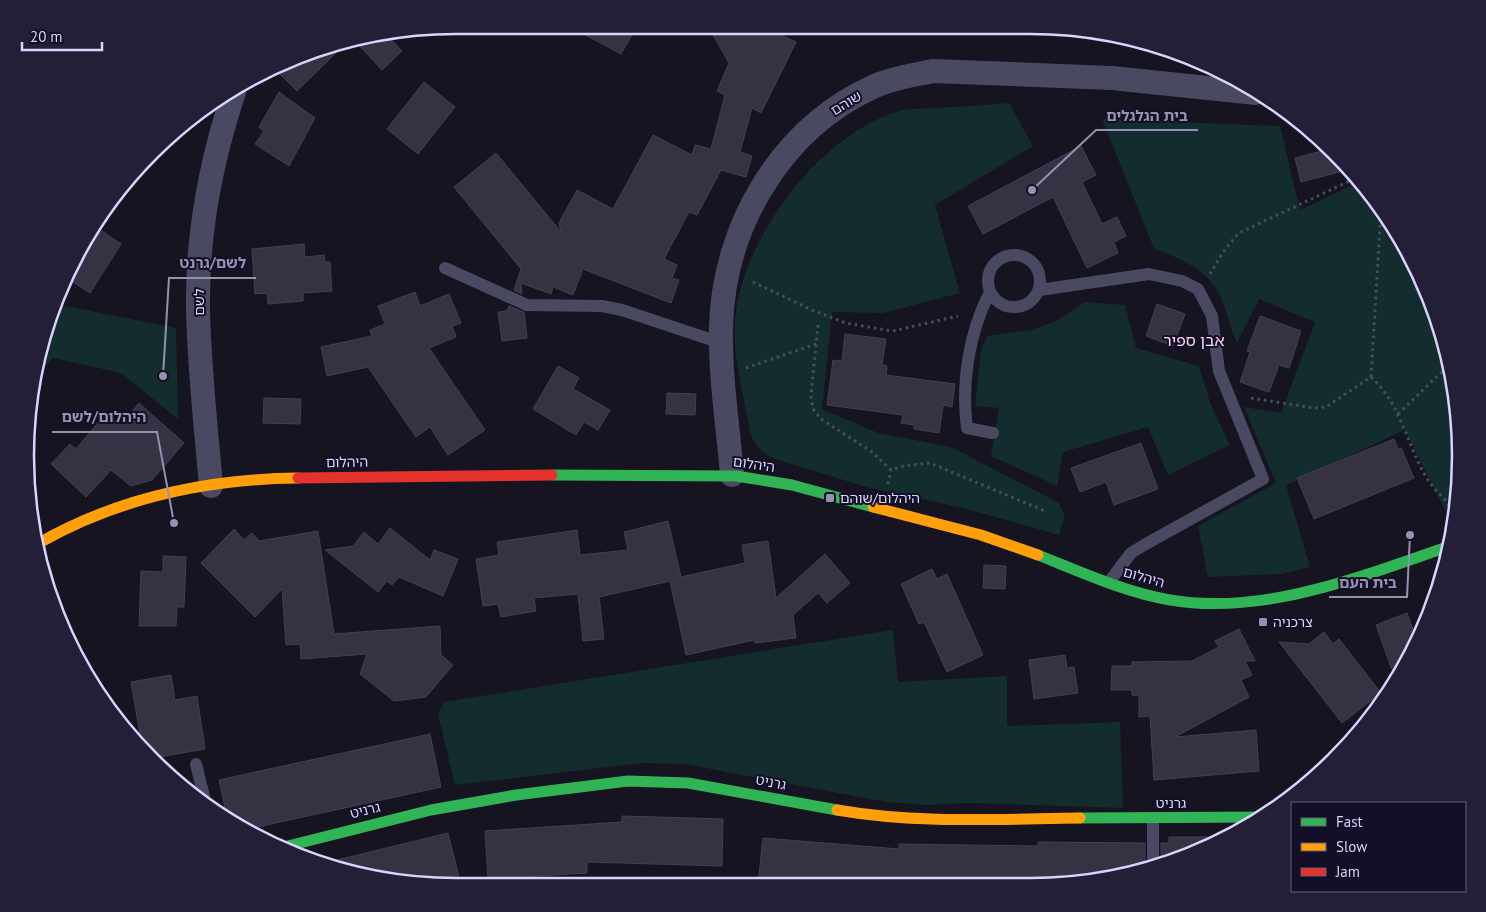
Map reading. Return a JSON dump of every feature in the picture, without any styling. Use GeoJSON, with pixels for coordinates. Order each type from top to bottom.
{"type":"FeatureCollection","features":[{"type":"Feature","properties":{"kind":"street","name":"שוהם"},"geometry":{"type":"LineString","coordinates":[[732,475],[722,376],[721,344],[725,280],[738,234],[751,207],[784,156],[826,115],[850,98],[876,85],[904,77],[933,72],[964,71],[1152,81],[1243,92]]}},
{"type":"Feature","properties":{"kind":"street","name":"לשם"},"geometry":{"type":"LineString","coordinates":[[211,486],[198,307],[200,257],[206,207],[215,158],[232,98]]}},
{"type":"Feature","properties":{"kind":"street","name":"היהלום"},"geometry":{"type":"LineString","coordinates":[[43,541],[70,525],[112,509],[211,486],[278,478],[732,475],[776,482],[972,533],[1027,550],[1145,594],[1176,600],[1229,603],[1277,596],[1333,583],[1442,549]]}},
{"type":"Feature","properties":{"kind":"street","name":"גרניט"},"geometry":{"type":"LineString","coordinates":[[292,845],[456,806],[524,794],[628,781],[688,783],[866,815],[918,819],[1249,817]]}},
{"type":"Feature","properties":{"kind":"lane"},"geometry":{"type":"LineString","coordinates":[[1014,255],[1027,258],[1036,267],[1040,278],[1038,290],[1029,303],[1013,308],[997,302],[990,292],[988,281],[993,265],[1003,258],[1014,255]]}},
{"type":"Feature","properties":{"kind":"lane"},"geometry":{"type":"LineString","coordinates":[[445,268],[527,305],[602,306],[622,310],[721,344]]}},
{"type":"Feature","properties":{"kind":"lane"},"geometry":{"type":"LineString","coordinates":[[1038,290],[1149,274],[1182,281],[1198,289],[1212,316],[1219,370],[1263,479],[1144,544],[1131,553],[1109,582]]}},
{"type":"Feature","properties":{"kind":"lane"},"geometry":{"type":"LineString","coordinates":[[990,292],[980,311],[968,358],[965,416],[967,428],[993,433]]}},
{"type":"Feature","properties":{"kind":"lane"},"geometry":{"type":"LineString","coordinates":[[196,764],[203,794]]}},
{"type":"Feature","properties":{"kind":"lane"},"geometry":{"type":"LineString","coordinates":[[1153,818],[1153,860]]}},
{"type":"Feature","properties":{"kind":"path"},"geometry":{"type":"LineString","coordinates":[[1198,289],[1216,266],[1225,249],[1239,233],[1350,181]]}},
{"type":"Feature","properties":{"kind":"path"},"geometry":{"type":"LineString","coordinates":[[1371,377],[1380,220]]}},
{"type":"Feature","properties":{"kind":"path"},"geometry":{"type":"LineString","coordinates":[[725,280],[760,285],[812,310],[846,323],[893,330],[980,311]]}},
{"type":"Feature","properties":{"kind":"path"},"geometry":{"type":"LineString","coordinates":[[818,325],[811,395],[812,409],[821,418],[872,452],[891,470],[904,466],[930,463],[1045,511]]}},
{"type":"Feature","properties":{"kind":"path"},"geometry":{"type":"LineString","coordinates":[[722,376],[816,344]]}},
{"type":"Feature","properties":{"kind":"path"},"geometry":{"type":"LineString","coordinates":[[1398,414],[1443,371]]}},
{"type":"Feature","properties":{"kind":"path"},"geometry":{"type":"LineString","coordinates":[[1228,394],[1314,408],[1326,407],[1371,377]]}},
{"type":"Feature","properties":{"kind":"path"},"geometry":{"type":"LineString","coordinates":[[1371,377],[1382,387],[1398,414],[1429,481],[1449,506]]}},
{"type":"Feature","properties":{"kind":"green space"},"geometry":{"type":"Polygon","coordinates":[[[1009,103],[1033,146],[935,205],[960,293],[883,313],[832,312],[822,409],[878,433],[951,447],[1059,503],[1065,516],[1059,535],[967,509],[863,486],[775,459],[756,445],[750,432],[735,348],[735,320],[741,288],[752,256],[769,224],[790,194],[814,166],[841,142],[869,124],[899,111],[1009,103]]]}},
{"type":"Feature","properties":{"kind":"green space"},"geometry":{"type":"Polygon","coordinates":[[[1102,119],[1280,126],[1300,210],[1353,185],[1381,221],[1409,269],[1430,320],[1438,347],[1449,401],[1451,428],[1452,456],[1448,516],[1405,430],[1286,485],[1310,567],[1281,574],[1208,577],[1198,526],[1276,483],[1244,407],[1281,413],[1315,322],[1259,299],[1237,343],[1221,298],[1210,280],[1184,261],[1154,249],[1102,119]]]}},
{"type":"Feature","properties":{"kind":"green space"},"geometry":{"type":"Polygon","coordinates":[[[1085,302],[1125,305],[1136,348],[1199,366],[1211,405],[1230,445],[1168,475],[1148,427],[1063,452],[1057,486],[991,456],[999,408],[975,406],[981,350],[987,336],[1031,330],[1056,321],[1085,302]]]}},
{"type":"Feature","properties":{"kind":"green space"},"geometry":{"type":"Polygon","coordinates":[[[62,305],[176,328],[178,419],[121,373],[53,358],[43,368],[62,305]]]}},
{"type":"Feature","properties":{"kind":"green space"},"geometry":{"type":"Polygon","coordinates":[[[893,630],[898,682],[1007,676],[1007,726],[1120,722],[1123,808],[968,803],[927,805],[886,802],[685,764],[643,763],[455,785],[438,714],[444,702],[893,630]]]}},
{"type":"Feature","properties":{"kind":"building"},"geometry":{"type":"Polygon","coordinates":[[[584,34],[632,34],[621,54],[584,34]]]}},
{"type":"Feature","properties":{"kind":"building"},"geometry":{"type":"Polygon","coordinates":[[[713,34],[779,34],[796,42],[761,113],[752,108],[740,152],[752,156],[746,177],[721,170],[697,215],[689,212],[664,259],[677,265],[672,278],[679,280],[671,303],[583,269],[573,295],[553,287],[551,294],[521,283],[522,294],[514,290],[521,269],[454,187],[496,153],[561,232],[559,223],[577,190],[613,209],[653,135],[692,155],[695,145],[711,149],[725,95],[717,91],[729,63],[713,34]]]}},
{"type":"Feature","properties":{"kind":"building"},"geometry":{"type":"Polygon","coordinates":[[[391,39],[402,51],[382,70],[359,45],[391,39]]]}},
{"type":"Feature","properties":{"kind":"building"},"geometry":{"type":"Polygon","coordinates":[[[338,51],[297,91],[279,73],[338,51]]]}},
{"type":"Feature","properties":{"kind":"building"},"geometry":{"type":"Polygon","coordinates":[[[424,82],[455,107],[418,154],[387,129],[424,82]]]}},
{"type":"Feature","properties":{"kind":"building"},"geometry":{"type":"Polygon","coordinates":[[[279,92],[315,118],[289,166],[255,144],[264,131],[259,127],[279,92]]]}},
{"type":"Feature","properties":{"kind":"building"},"geometry":{"type":"Polygon","coordinates":[[[1081,146],[1096,175],[1082,182],[1102,224],[1117,217],[1126,236],[1114,242],[1118,253],[1087,268],[1053,197],[983,234],[968,206],[1081,146]]]}},
{"type":"Feature","properties":{"kind":"building"},"geometry":{"type":"Polygon","coordinates":[[[1322,151],[1341,171],[1301,182],[1295,158],[1322,151]]]}},
{"type":"Feature","properties":{"kind":"building"},"geometry":{"type":"Polygon","coordinates":[[[100,230],[121,244],[90,293],[72,281],[100,230]]]}},
{"type":"Feature","properties":{"kind":"building"},"geometry":{"type":"Polygon","coordinates":[[[304,244],[305,257],[324,255],[325,262],[330,262],[332,291],[303,293],[303,301],[268,304],[267,293],[255,294],[252,249],[304,244]]]}},
{"type":"Feature","properties":{"kind":"building"},"geometry":{"type":"Polygon","coordinates":[[[415,292],[420,306],[449,294],[461,323],[452,326],[456,337],[429,348],[485,430],[448,455],[430,427],[416,437],[368,367],[327,376],[321,347],[372,336],[370,330],[385,324],[378,306],[415,292]]]}},
{"type":"Feature","properties":{"kind":"building"},"geometry":{"type":"Polygon","coordinates":[[[1157,304],[1185,314],[1173,346],[1146,336],[1157,304]]]}},
{"type":"Feature","properties":{"kind":"building"},"geometry":{"type":"Polygon","coordinates":[[[509,306],[524,312],[527,338],[502,341],[498,312],[507,311],[509,306]]]}},
{"type":"Feature","properties":{"kind":"building"},"geometry":{"type":"Polygon","coordinates":[[[1260,316],[1301,331],[1289,368],[1279,365],[1269,392],[1240,382],[1250,352],[1247,351],[1260,316]]]}},
{"type":"Feature","properties":{"kind":"building"},"geometry":{"type":"Polygon","coordinates":[[[845,334],[886,339],[882,365],[887,366],[886,375],[955,384],[952,407],[943,405],[939,433],[914,429],[914,425],[901,423],[903,415],[827,405],[833,360],[842,361],[845,334]]]}},
{"type":"Feature","properties":{"kind":"building"},"geometry":{"type":"Polygon","coordinates":[[[558,366],[579,378],[573,389],[610,410],[598,430],[584,422],[576,435],[533,409],[558,366]]]}},
{"type":"Feature","properties":{"kind":"building"},"geometry":{"type":"Polygon","coordinates":[[[667,393],[696,394],[695,415],[666,414],[667,393]]]}},
{"type":"Feature","properties":{"kind":"building"},"geometry":{"type":"Polygon","coordinates":[[[264,398],[301,399],[300,424],[263,423],[264,398]]]}},
{"type":"Feature","properties":{"kind":"building"},"geometry":{"type":"Polygon","coordinates":[[[139,403],[184,443],[152,480],[131,486],[111,470],[86,497],[51,464],[70,444],[76,449],[106,413],[121,425],[139,403]]]}},
{"type":"Feature","properties":{"kind":"building"},"geometry":{"type":"Polygon","coordinates":[[[1394,439],[1398,449],[1401,448],[1414,478],[1314,519],[1297,478],[1394,439]]]}},
{"type":"Feature","properties":{"kind":"building"},"geometry":{"type":"Polygon","coordinates":[[[1141,443],[1158,489],[1114,505],[1106,482],[1080,492],[1071,468],[1141,443]]]}},
{"type":"Feature","properties":{"kind":"building"},"geometry":{"type":"Polygon","coordinates":[[[668,521],[681,577],[745,563],[742,545],[768,541],[776,598],[825,554],[850,583],[827,603],[818,593],[793,615],[796,638],[755,643],[754,640],[686,655],[670,581],[599,597],[604,639],[583,641],[578,594],[534,598],[536,611],[501,617],[498,604],[483,606],[476,559],[499,555],[497,542],[577,530],[580,555],[628,550],[624,532],[668,521]]]}},
{"type":"Feature","properties":{"kind":"building"},"geometry":{"type":"Polygon","coordinates":[[[390,528],[430,560],[434,550],[458,559],[443,596],[399,577],[392,585],[387,581],[378,592],[325,550],[353,546],[364,532],[378,544],[390,528]]]}},
{"type":"Feature","properties":{"kind":"building"},"geometry":{"type":"Polygon","coordinates":[[[234,529],[244,540],[252,533],[259,541],[318,531],[334,634],[440,626],[441,655],[453,665],[426,697],[394,701],[360,674],[367,654],[301,659],[300,644],[286,645],[282,589],[255,617],[201,563],[234,529]]]}},
{"type":"Feature","properties":{"kind":"building"},"geometry":{"type":"Polygon","coordinates":[[[163,556],[186,557],[184,607],[177,607],[176,626],[139,626],[141,571],[163,572],[163,556]]]}},
{"type":"Feature","properties":{"kind":"building"},"geometry":{"type":"Polygon","coordinates":[[[984,565],[1006,566],[1005,589],[983,588],[984,565]]]}},
{"type":"Feature","properties":{"kind":"building"},"geometry":{"type":"Polygon","coordinates":[[[932,569],[937,579],[947,574],[983,655],[947,672],[924,622],[919,624],[901,584],[932,569]]]}},
{"type":"Feature","properties":{"kind":"building"},"geometry":{"type":"Polygon","coordinates":[[[1407,613],[1414,632],[1395,669],[1392,670],[1376,625],[1407,613]]]}},
{"type":"Feature","properties":{"kind":"building"},"geometry":{"type":"Polygon","coordinates":[[[1239,629],[1255,661],[1245,661],[1252,675],[1241,680],[1249,697],[1175,737],[1256,730],[1259,771],[1154,780],[1150,716],[1139,717],[1139,696],[1132,695],[1132,690],[1111,690],[1112,666],[1132,666],[1132,662],[1192,661],[1219,647],[1215,641],[1239,629]]]}},
{"type":"Feature","properties":{"kind":"building"},"geometry":{"type":"Polygon","coordinates":[[[1324,632],[1333,644],[1339,639],[1380,692],[1342,723],[1279,642],[1309,644],[1324,632]]]}},
{"type":"Feature","properties":{"kind":"building"},"geometry":{"type":"Polygon","coordinates":[[[1065,655],[1067,668],[1074,667],[1078,693],[1034,699],[1029,660],[1065,655]]]}},
{"type":"Feature","properties":{"kind":"building"},"geometry":{"type":"Polygon","coordinates":[[[171,675],[175,700],[197,696],[205,749],[159,757],[157,755],[140,735],[131,682],[171,675]]]}},
{"type":"Feature","properties":{"kind":"building"},"geometry":{"type":"Polygon","coordinates":[[[430,734],[441,787],[255,827],[225,810],[219,780],[430,734]]]}},
{"type":"Feature","properties":{"kind":"building"},"geometry":{"type":"Polygon","coordinates":[[[622,816],[723,819],[722,866],[587,862],[587,873],[488,878],[485,831],[622,822],[622,816]]]}},
{"type":"Feature","properties":{"kind":"building"},"geometry":{"type":"Polygon","coordinates":[[[448,833],[459,878],[401,875],[335,861],[448,833]]]}},
{"type":"Feature","properties":{"kind":"building"},"geometry":{"type":"Polygon","coordinates":[[[1169,837],[1212,837],[1161,857],[1161,843],[1169,843],[1169,837]]]}},
{"type":"Feature","properties":{"kind":"building"},"geometry":{"type":"Polygon","coordinates":[[[763,838],[899,849],[899,844],[1038,846],[1038,842],[1145,843],[1145,862],[1085,875],[1030,878],[759,878],[763,838]]]}},
{"type":"Feature","properties":{"kind":"traffic: fast"},"geometry":{"type":"LineString","coordinates":[[552,475],[736,476],[792,485],[873,507]]}},
{"type":"Feature","properties":{"kind":"traffic: fast"},"geometry":{"type":"LineString","coordinates":[[1038,555],[1136,592],[1170,600],[1206,604],[1241,603],[1313,590],[1442,549]]}},
{"type":"Feature","properties":{"kind":"traffic: fast"},"geometry":{"type":"LineString","coordinates":[[292,845],[431,810],[516,795],[628,781],[688,783],[837,810]]}},
{"type":"Feature","properties":{"kind":"traffic: fast"},"geometry":{"type":"LineString","coordinates":[[1080,818],[1249,817]]}},
{"type":"Feature","properties":{"kind":"traffic: slow"},"geometry":{"type":"LineString","coordinates":[[43,541],[100,514],[164,494],[230,482],[298,478]]}},
{"type":"Feature","properties":{"kind":"traffic: slow"},"geometry":{"type":"LineString","coordinates":[[873,507],[981,535],[1038,555]]}},
{"type":"Feature","properties":{"kind":"traffic: slow"},"geometry":{"type":"LineString","coordinates":[[837,810],[928,819],[1080,818]]}},
{"type":"Feature","properties":{"kind":"traffic: jam"},"geometry":{"type":"LineString","coordinates":[[298,478],[552,475]]}},
{"type":"Feature","properties":{"kind":"place","name":"בית הגלגלים"},"geometry":{"type":"Point","coordinates":[1032,190]}},
{"type":"Feature","properties":{"kind":"place","name":"לשם/גרנט"},"geometry":{"type":"Point","coordinates":[163,376]}},
{"type":"Feature","properties":{"kind":"place","name":"היהלום/שוהם"},"geometry":{"type":"Point","coordinates":[830,498]}},
{"type":"Feature","properties":{"kind":"place","name":"היהלום/לשם"},"geometry":{"type":"Point","coordinates":[174,523]}},
{"type":"Feature","properties":{"kind":"place","name":"בית העם"},"geometry":{"type":"Point","coordinates":[1410,535]}},
{"type":"Feature","properties":{"kind":"place","name":"צרכניה"},"geometry":{"type":"Point","coordinates":[1263,622]}},
{"type":"Feature","properties":{"kind":"district","name":"אבן ספיר"},"geometry":{"type":"Point","coordinates":[1194,340]}}]}
